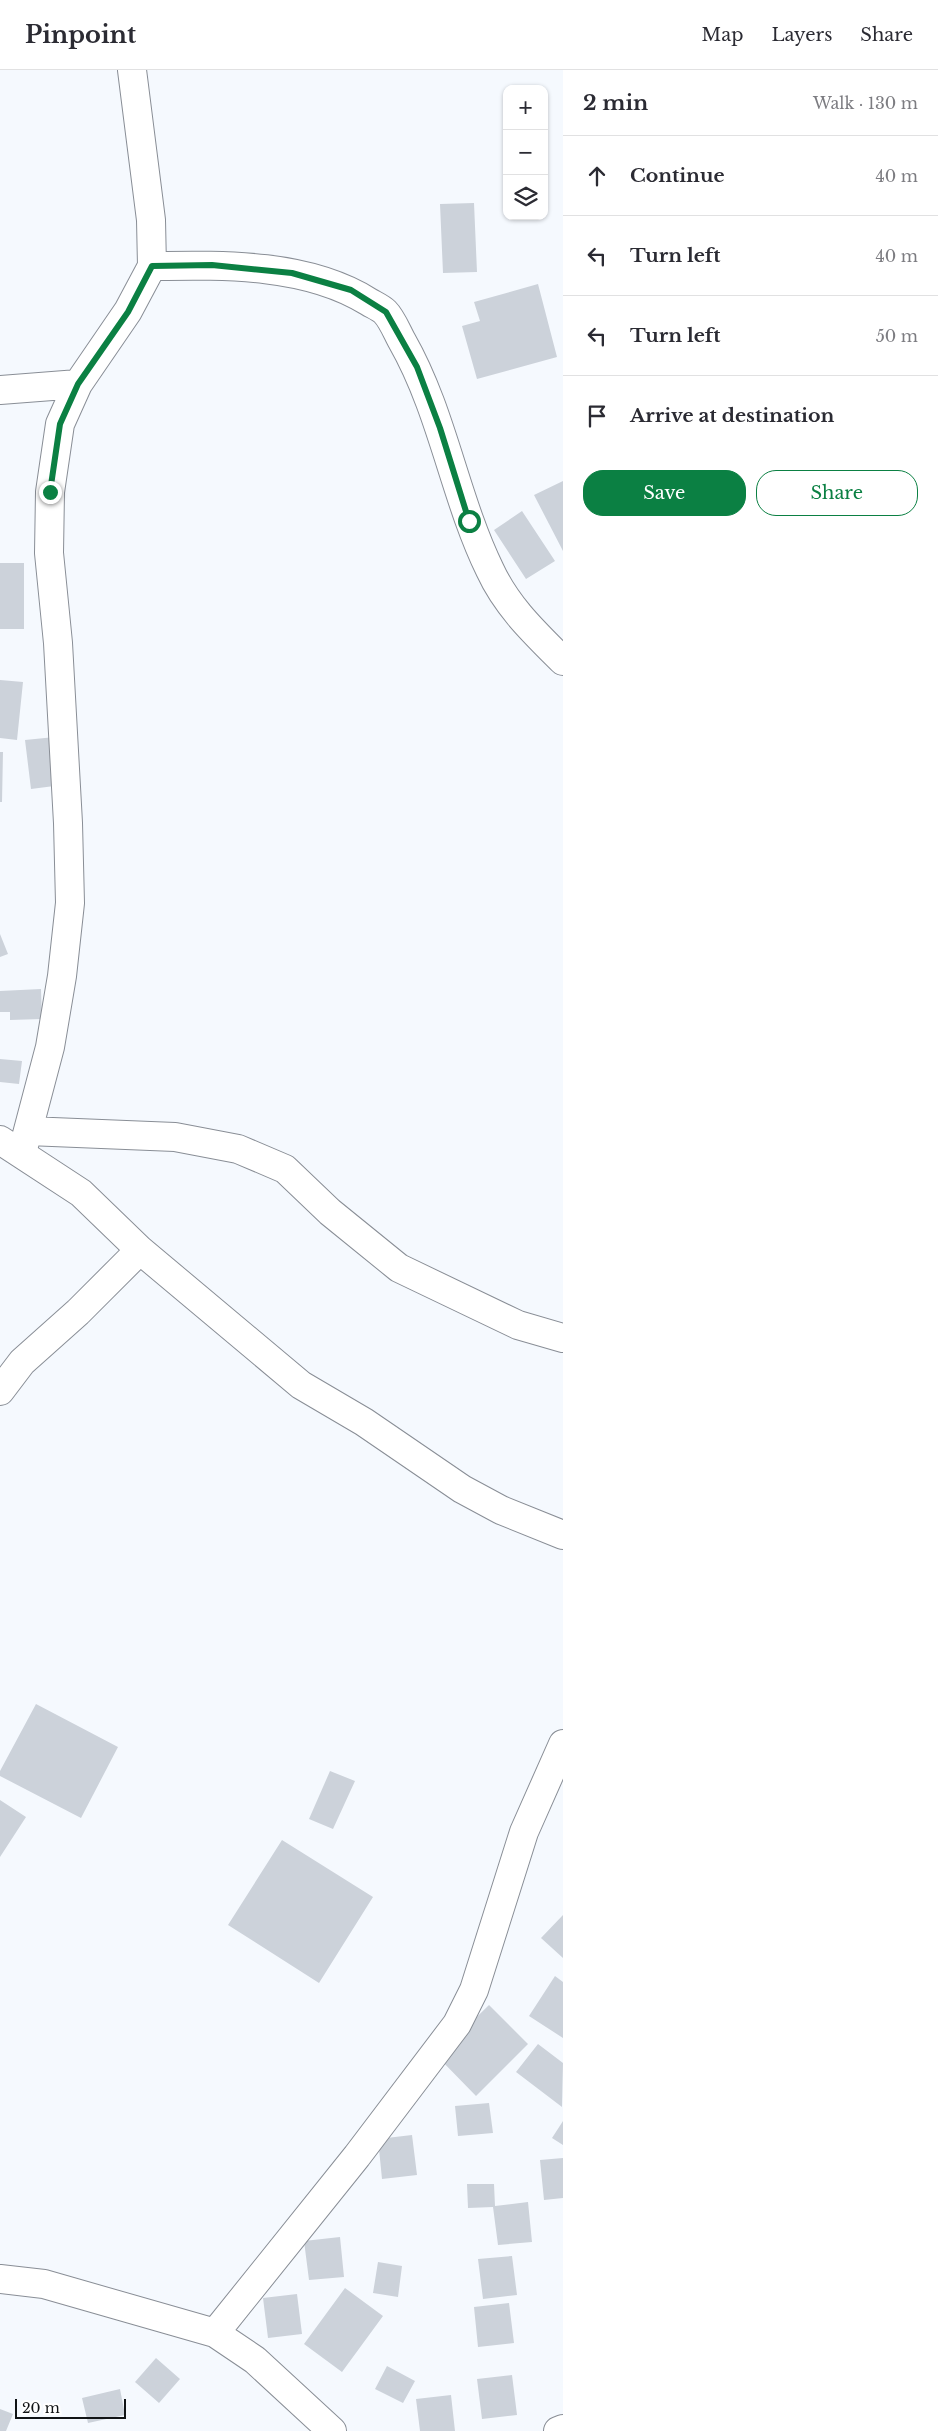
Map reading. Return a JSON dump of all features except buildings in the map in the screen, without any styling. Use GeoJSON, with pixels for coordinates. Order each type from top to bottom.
{"type":"FeatureCollection","features":[{"type":"Feature","properties":{"kind":"street"},"geometry":{"type":"LineString","coordinates":[[16,1142],[50,1047],[62,976],[70,903],[58,643],[49,553],[50,492],[60,424],[78,384],[128,312],[152,266],[151,220],[132,70]]}},
{"type":"Feature","properties":{"kind":"street"},"geometry":{"type":"LineString","coordinates":[[152,266],[212,265],[292,273],[351,290],[386,312],[417,367],[440,428],[469,521],[490,571],[514,610],[563,661]]}},
{"type":"Feature","properties":{"kind":"street"},"geometry":{"type":"LineString","coordinates":[[0,390],[78,384]]}},
{"type":"Feature","properties":{"kind":"street"},"geometry":{"type":"LineString","coordinates":[[16,1142],[175,1137],[238,1150],[285,1169],[330,1212],[399,1268],[518,1325],[563,1338]]}},
{"type":"Feature","properties":{"kind":"street"},"geometry":{"type":"LineString","coordinates":[[16,1142],[81,1192],[140,1250],[301,1385],[364,1422],[462,1489],[501,1510],[563,1535]]}},
{"type":"Feature","properties":{"kind":"street"},"geometry":{"type":"LineString","coordinates":[[0,1391],[22,1362],[78,1312],[140,1250]]}},
{"type":"Feature","properties":{"kind":"street"},"geometry":{"type":"LineString","coordinates":[[215,2333],[357,2156],[457,2024],[474,1990],[524,1832],[563,1744]]}},
{"type":"Feature","properties":{"kind":"street"},"geometry":{"type":"LineString","coordinates":[[0,2279],[44,2284],[215,2333],[255,2360],[332,2431]]}},
{"type":"Feature","properties":{"kind":"street"},"geometry":{"type":"LineString","coordinates":[[558,2431],[563,2429]]}},
{"type":"Feature","properties":{"kind":"route"},"geometry":{"type":"LineString","coordinates":[[50,492],[60,424],[78,384],[128,312],[152,266],[212,265],[292,273],[351,290],[386,312],[417,367],[440,428],[469,521]]}}]}
